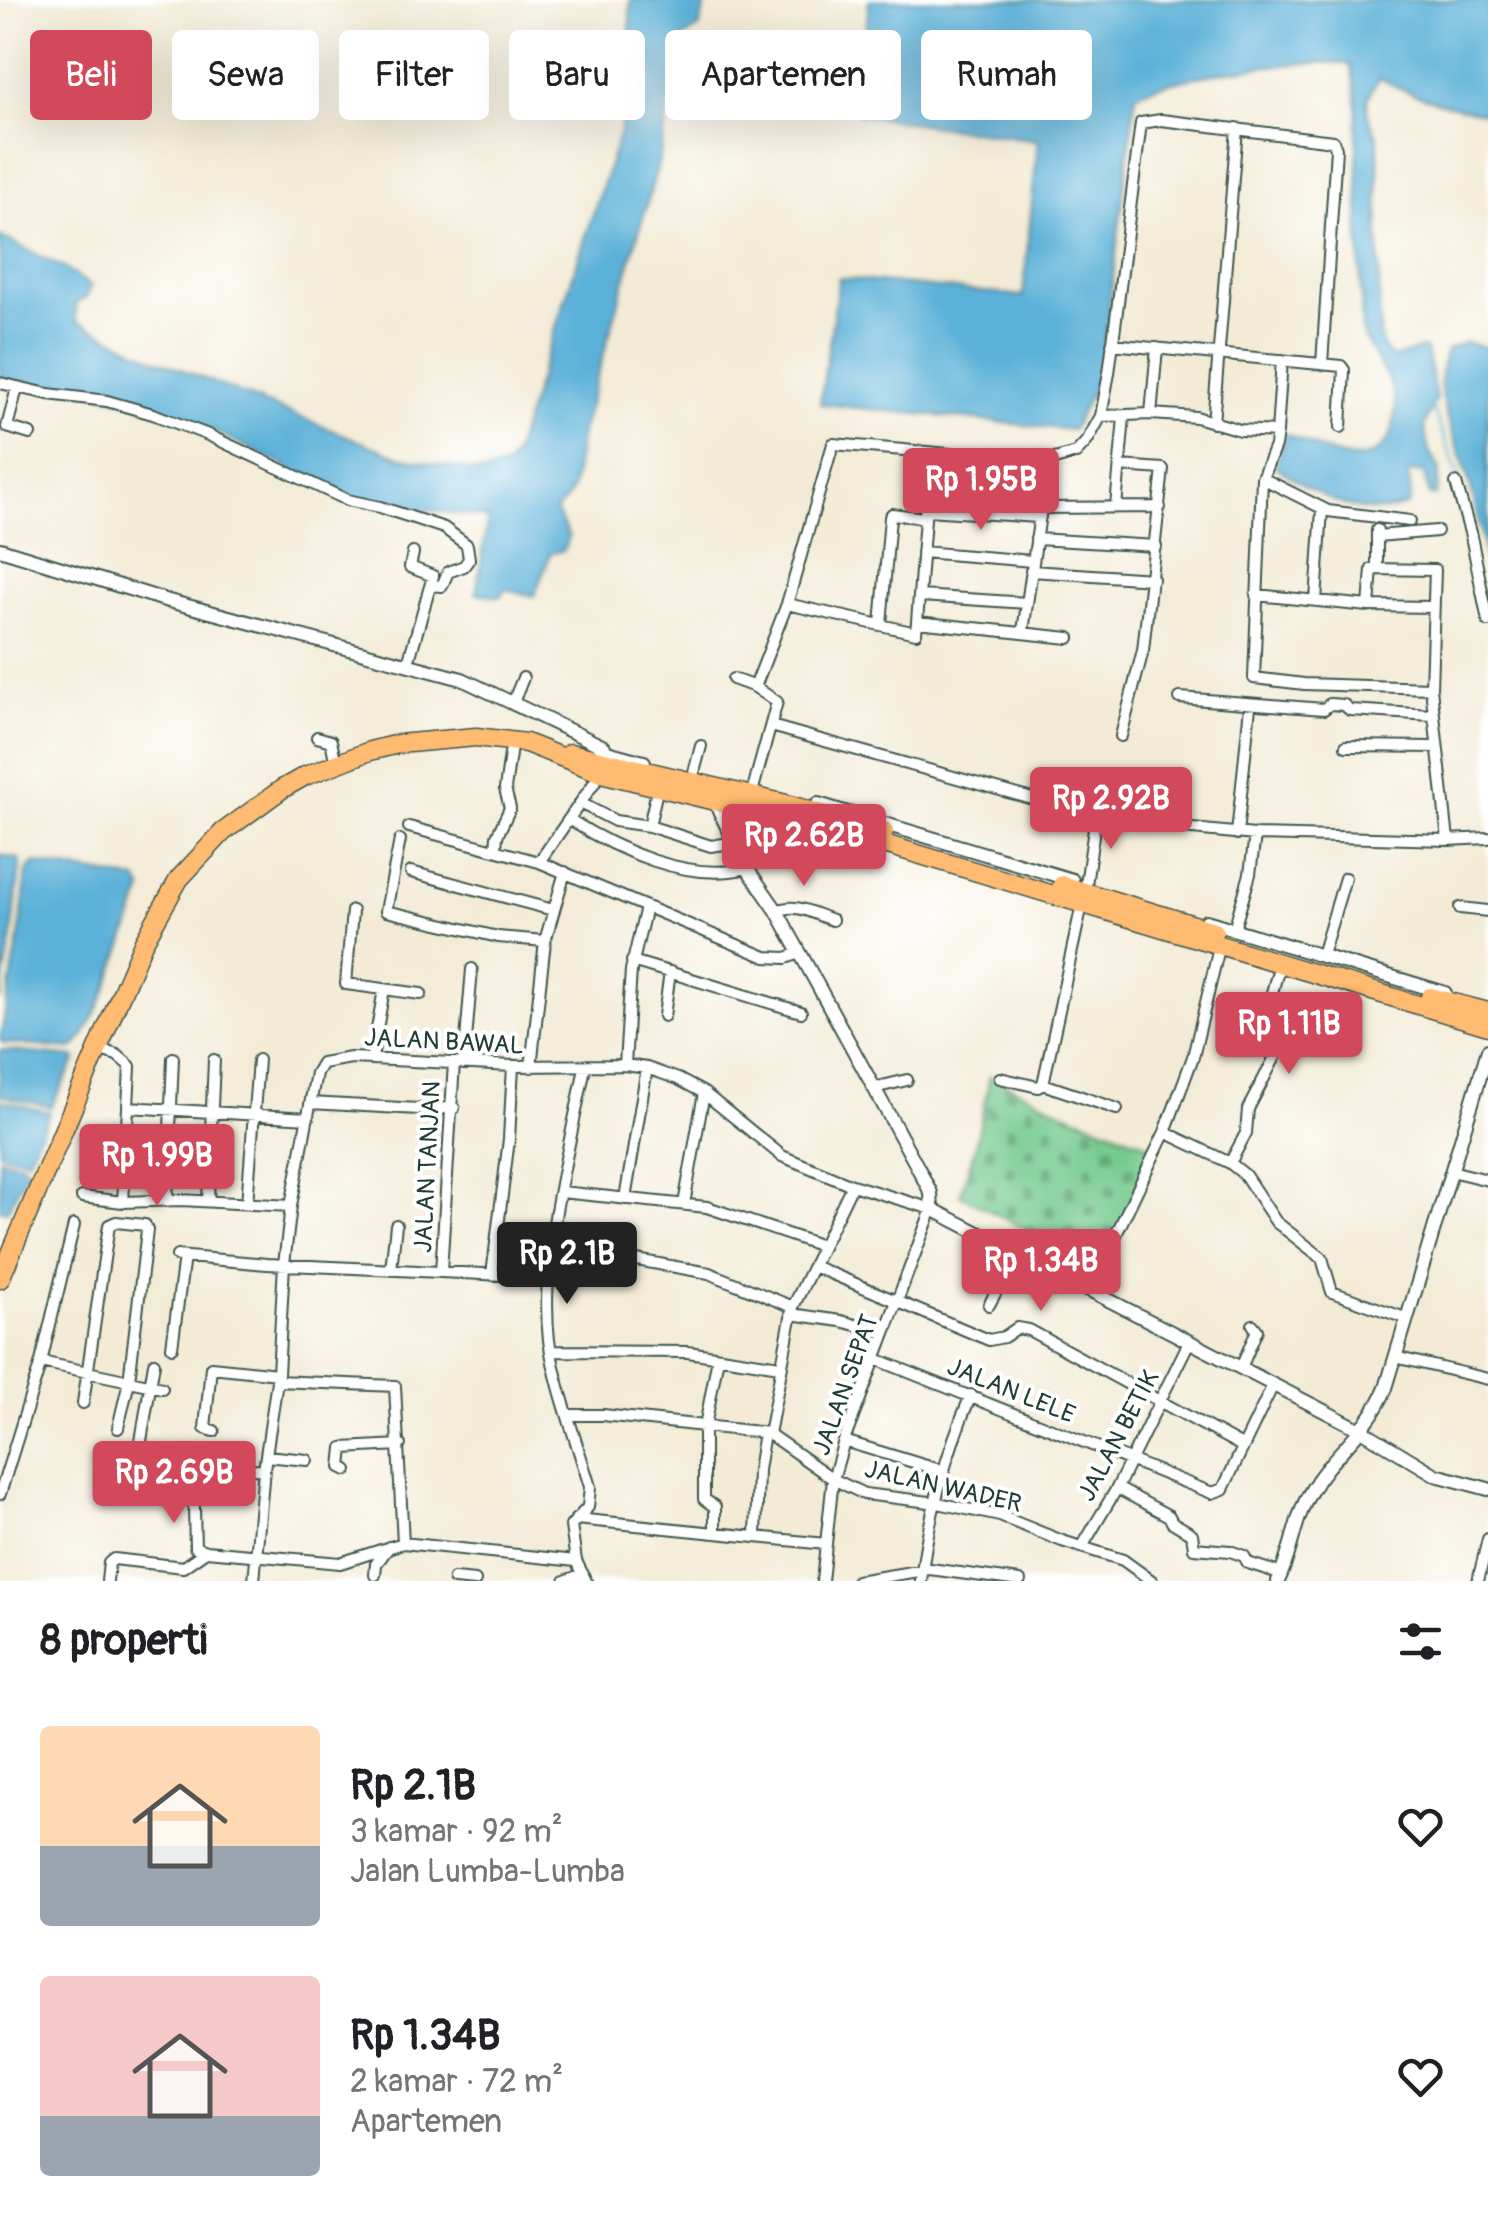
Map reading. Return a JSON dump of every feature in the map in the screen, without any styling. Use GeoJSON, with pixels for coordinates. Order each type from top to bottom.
{"type":"FeatureCollection","features":[{"type":"Feature","properties":{"kind":"highway"},"geometry":{"type":"LineString","coordinates":[[0,1279],[156,916],[179,879],[223,832],[305,776],[398,744],[445,738],[512,740],[866,826],[1408,996],[1488,1028]]}},
{"type":"Feature","properties":{"kind":"highway"},"geometry":{"type":"LineString","coordinates":[[605,762],[658,786],[715,803],[984,873],[1408,996],[1488,1012]]}},
{"type":"Feature","properties":{"kind":"street"},"geometry":{"type":"LineString","coordinates":[[755,687],[787,604],[830,448],[839,444],[1044,462],[1076,453],[1087,441],[1100,416],[1141,123],[1161,120],[1238,128],[1327,139],[1336,145],[1322,364]]}},
{"type":"Feature","properties":{"kind":"street"},"geometry":{"type":"LineString","coordinates":[[1213,423],[1238,128]]}},
{"type":"Feature","properties":{"kind":"street"},"geometry":{"type":"LineString","coordinates":[[1112,344],[1341,366],[1341,427]]}},
{"type":"Feature","properties":{"kind":"street"},"geometry":{"type":"LineString","coordinates":[[1151,414],[1157,348]]}},
{"type":"Feature","properties":{"kind":"street"},"geometry":{"type":"LineString","coordinates":[[1282,360],[1277,432],[1262,478],[1254,678],[1304,684],[1431,688]]}},
{"type":"Feature","properties":{"kind":"street"},"geometry":{"type":"LineString","coordinates":[[0,383],[107,401],[153,414],[248,452],[347,500],[452,532],[467,545],[469,559],[464,566],[448,572],[442,586],[430,585]]}},
{"type":"Feature","properties":{"kind":"street"},"geometry":{"type":"LineString","coordinates":[[17,388],[6,427],[30,434]]}},
{"type":"Feature","properties":{"kind":"street"},"geometry":{"type":"LineString","coordinates":[[1100,416],[1196,417],[1240,430],[1277,432]]}},
{"type":"Feature","properties":{"kind":"street"},"geometry":{"type":"LineString","coordinates":[[1116,507],[1124,417]]}},
{"type":"Feature","properties":{"kind":"street"},"geometry":{"type":"LineString","coordinates":[[920,626],[930,454]]}},
{"type":"Feature","properties":{"kind":"street"},"geometry":{"type":"LineString","coordinates":[[1024,631],[1044,462]]}},
{"type":"Feature","properties":{"kind":"street"},"geometry":{"type":"LineString","coordinates":[[1120,466],[1162,468],[1143,650],[1122,736]]}},
{"type":"Feature","properties":{"kind":"street"},"geometry":{"type":"LineString","coordinates":[[1262,478],[1322,509],[1405,520],[1404,534]]}},
{"type":"Feature","properties":{"kind":"street"},"geometry":{"type":"LineString","coordinates":[[1456,483],[1472,536],[1488,621]]}},
{"type":"Feature","properties":{"kind":"street"},"geometry":{"type":"LineString","coordinates":[[881,625],[890,517],[894,514],[1160,506]]}},
{"type":"Feature","properties":{"kind":"street"},"geometry":{"type":"LineString","coordinates":[[1316,601],[1322,509]]}},
{"type":"Feature","properties":{"kind":"street"},"geometry":{"type":"LineString","coordinates":[[1377,518],[1377,569]]}},
{"type":"Feature","properties":{"kind":"street"},"geometry":{"type":"LineString","coordinates":[[1377,536],[1436,531]]}},
{"type":"Feature","properties":{"kind":"street"},"geometry":{"type":"LineString","coordinates":[[1036,538],[1156,546]]}},
{"type":"Feature","properties":{"kind":"street"},"geometry":{"type":"LineString","coordinates":[[0,548],[166,600],[472,683],[586,736],[605,762],[693,776],[874,819],[1488,1004]]}},
{"type":"Feature","properties":{"kind":"street"},"geometry":{"type":"LineString","coordinates":[[922,552],[1153,579]]}},
{"type":"Feature","properties":{"kind":"street"},"geometry":{"type":"LineString","coordinates":[[408,664],[433,574],[410,566],[412,553]]}},
{"type":"Feature","properties":{"kind":"street"},"geometry":{"type":"LineString","coordinates":[[1368,606],[1371,570],[1435,570],[1432,714],[1448,840]]}},
{"type":"Feature","properties":{"kind":"street"},"geometry":{"type":"LineString","coordinates":[[920,596],[1027,604]]}},
{"type":"Feature","properties":{"kind":"street"},"geometry":{"type":"LineString","coordinates":[[1256,596],[1368,606],[1433,607]]}},
{"type":"Feature","properties":{"kind":"street"},"geometry":{"type":"LineString","coordinates":[[787,604],[881,625],[1024,631],[1069,638]]}},
{"type":"Feature","properties":{"kind":"street"},"geometry":{"type":"LineString","coordinates":[[513,702],[524,678]]}},
{"type":"Feature","properties":{"kind":"street"},"geometry":{"type":"LineString","coordinates":[[732,679],[776,699],[753,789]]}},
{"type":"Feature","properties":{"kind":"street"},"geometry":{"type":"LineString","coordinates":[[1180,698],[1324,710],[1330,704],[1339,704],[1350,710],[1432,714]]}},
{"type":"Feature","properties":{"kind":"street"},"geometry":{"type":"LineString","coordinates":[[1238,834],[1250,706]]}},
{"type":"Feature","properties":{"kind":"street"},"geometry":{"type":"LineString","coordinates":[[771,726],[1096,814],[1185,830],[1254,835],[1488,838]]}},
{"type":"Feature","properties":{"kind":"street"},"geometry":{"type":"LineString","coordinates":[[317,737],[331,740],[330,766]]}},
{"type":"Feature","properties":{"kind":"street"},"geometry":{"type":"LineString","coordinates":[[496,850],[496,836],[510,808],[505,789],[512,740]]}},
{"type":"Feature","properties":{"kind":"street"},"geometry":{"type":"LineString","coordinates":[[693,776],[700,746]]}},
{"type":"Feature","properties":{"kind":"street"},"geometry":{"type":"LineString","coordinates":[[1346,746],[1436,748]]}},
{"type":"Feature","properties":{"kind":"street"},"geometry":{"type":"LineString","coordinates":[[539,862],[582,804],[605,762]]}},
{"type":"Feature","properties":{"kind":"street"},"geometry":{"type":"LineString","coordinates":[[648,826],[658,786]]}},
{"type":"Feature","properties":{"kind":"street"},"geometry":{"type":"LineString","coordinates":[[715,803],[874,1088],[930,1193],[932,1209],[1363,1431],[1436,1475],[1488,1490]]}},
{"type":"Feature","properties":{"kind":"street"},"geometry":{"type":"LineString","coordinates":[[715,803],[1278,970],[1488,1028]]}},
{"type":"Feature","properties":{"kind":"street"},"geometry":{"type":"LineString","coordinates":[[582,804],[615,821],[648,826],[710,846],[737,842]]}},
{"type":"Feature","properties":{"kind":"street"},"geometry":{"type":"LineString","coordinates":[[1086,885],[1096,814]]}},
{"type":"Feature","properties":{"kind":"street"},"geometry":{"type":"LineString","coordinates":[[570,820],[606,844],[641,858],[720,871],[748,868]]}},
{"type":"Feature","properties":{"kind":"street"},"geometry":{"type":"LineString","coordinates":[[410,827],[539,862],[766,957],[786,958],[800,953]]}},
{"type":"Feature","properties":{"kind":"street"},"geometry":{"type":"LineString","coordinates":[[1234,929],[1250,874],[1254,835]]}},
{"type":"Feature","properties":{"kind":"street"},"geometry":{"type":"LineString","coordinates":[[400,840],[386,912],[498,936],[544,941]]}},
{"type":"Feature","properties":{"kind":"street"},"geometry":{"type":"LineString","coordinates":[[411,872],[553,910]]}},
{"type":"Feature","properties":{"kind":"street"},"geometry":{"type":"LineString","coordinates":[[532,1066],[544,941],[565,872]]}},
{"type":"Feature","properties":{"kind":"street"},"geometry":{"type":"LineString","coordinates":[[1322,955],[1345,878]]}},
{"type":"Feature","properties":{"kind":"street"},"geometry":{"type":"LineString","coordinates":[[625,1065],[632,962],[646,907]]}},
{"type":"Feature","properties":{"kind":"street"},"geometry":{"type":"LineString","coordinates":[[1460,908],[1488,911]]}},
{"type":"Feature","properties":{"kind":"street"},"geometry":{"type":"LineString","coordinates":[[777,911],[808,909],[832,920]]}},
{"type":"Feature","properties":{"kind":"street"},"geometry":{"type":"LineString","coordinates":[[1000,1078],[1038,1087],[1043,1084],[1081,909]]}},
{"type":"Feature","properties":{"kind":"street"},"geometry":{"type":"LineString","coordinates":[[352,911],[346,984],[422,994]]}},
{"type":"Feature","properties":{"kind":"street"},"geometry":{"type":"LineString","coordinates":[[1090,1289],[1165,1132],[1193,1057],[1218,952]]}},
{"type":"Feature","properties":{"kind":"street"},"geometry":{"type":"LineString","coordinates":[[632,962],[802,1012]]}},
{"type":"Feature","properties":{"kind":"street","name":"JALAN TANJAN"},"geometry":{"type":"LineString","coordinates":[[442,1272],[454,1108],[472,969]]}},
{"type":"Feature","properties":{"kind":"street"},"geometry":{"type":"LineString","coordinates":[[1230,1163],[1246,1133],[1248,1109],[1275,1057],[1266,1014],[1278,970]]}},
{"type":"Feature","properties":{"kind":"street"},"geometry":{"type":"LineString","coordinates":[[664,1016],[670,972]]}},
{"type":"Feature","properties":{"kind":"street"},"geometry":{"type":"LineString","coordinates":[[372,1058],[384,989]]}},
{"type":"Feature","properties":{"kind":"street"},"geometry":{"type":"LineString","coordinates":[[98,1049],[117,1055],[130,1066],[123,1202]]}},
{"type":"Feature","properties":{"kind":"street"},"geometry":{"type":"LineString","coordinates":[[1117,1488],[1169,1516],[1192,1534],[1193,1547],[1230,1550],[1280,1577],[1298,1517],[1311,1490],[1378,1408],[1488,1050]]}},
{"type":"Feature","properties":{"kind":"street"},"geometry":{"type":"LineString","coordinates":[[167,1200],[173,1058]]}},
{"type":"Feature","properties":{"kind":"street","name":"JALAN BAWAL"},"geometry":{"type":"LineString","coordinates":[[254,1581],[258,1469],[266,1456],[276,1264],[292,1206],[299,1118],[310,1103],[322,1062],[372,1058],[648,1068],[704,1093],[782,1156],[852,1186],[932,1209]]}},
{"type":"Feature","properties":{"kind":"street"},"geometry":{"type":"LineString","coordinates":[[208,1201],[214,1060]]}},
{"type":"Feature","properties":{"kind":"street"},"geometry":{"type":"LineString","coordinates":[[247,1204],[258,1060]]}},
{"type":"Feature","properties":{"kind":"street"},"geometry":{"type":"LineString","coordinates":[[492,1275],[509,1139],[513,1066]]}},
{"type":"Feature","properties":{"kind":"street"},"geometry":{"type":"LineString","coordinates":[[564,1581],[585,1578],[576,1560],[571,1526],[588,1507],[590,1487],[551,1351],[548,1277],[585,1068]]}},
{"type":"Feature","properties":{"kind":"street"},"geometry":{"type":"LineString","coordinates":[[625,1199],[648,1068]]}},
{"type":"Feature","properties":{"kind":"street"},"geometry":{"type":"LineString","coordinates":[[874,1088],[907,1080]]}},
{"type":"Feature","properties":{"kind":"street"},"geometry":{"type":"LineString","coordinates":[[1043,1084],[1116,1109]]}},
{"type":"Feature","properties":{"kind":"street"},"geometry":{"type":"LineString","coordinates":[[684,1204],[704,1093]]}},
{"type":"Feature","properties":{"kind":"street"},"geometry":{"type":"LineString","coordinates":[[310,1103],[454,1108]]}},
{"type":"Feature","properties":{"kind":"street"},"geometry":{"type":"LineString","coordinates":[[128,1107],[299,1118]]}},
{"type":"Feature","properties":{"kind":"street"},"geometry":{"type":"LineString","coordinates":[[1165,1132],[1230,1163],[1253,1185],[1276,1222],[1325,1262],[1332,1292],[1405,1318]]}},
{"type":"Feature","properties":{"kind":"street"},"geometry":{"type":"LineString","coordinates":[[1451,1171],[1488,1180]]}},
{"type":"Feature","properties":{"kind":"street"},"geometry":{"type":"LineString","coordinates":[[756,1537],[758,1470],[792,1311],[852,1186]]}},
{"type":"Feature","properties":{"kind":"street"},"geometry":{"type":"LineString","coordinates":[[562,1192],[722,1211],[822,1246]]}},
{"type":"Feature","properties":{"kind":"street"},"geometry":{"type":"LineString","coordinates":[[82,1197],[123,1202],[167,1200],[292,1206]]}},
{"type":"Feature","properties":{"kind":"street","name":"JALAN SEPAT"},"geometry":{"type":"LineString","coordinates":[[822,1581],[833,1480],[844,1441],[932,1209]]}},
{"type":"Feature","properties":{"kind":"street"},"geometry":{"type":"LineString","coordinates":[[0,1494],[40,1362],[74,1225]]}},
{"type":"Feature","properties":{"kind":"street"},"geometry":{"type":"LineString","coordinates":[[83,1403],[108,1225],[142,1225],[148,1230],[129,1381],[118,1428]]}},
{"type":"Feature","properties":{"kind":"street"},"geometry":{"type":"LineString","coordinates":[[391,1269],[396,1225]]}},
{"type":"Feature","properties":{"kind":"street"},"geometry":{"type":"LineString","coordinates":[[553,1245],[710,1273],[792,1311],[885,1333]]}},
{"type":"Feature","properties":{"kind":"street"},"geometry":{"type":"LineString","coordinates":[[989,1305],[1017,1253]]}},
{"type":"Feature","properties":{"kind":"street"},"geometry":{"type":"LineString","coordinates":[[172,1347],[181,1257],[548,1277]]}},
{"type":"Feature","properties":{"kind":"street"},"geometry":{"type":"LineString","coordinates":[[813,1266],[989,1340],[1024,1328],[1242,1446],[1272,1384]]}},
{"type":"Feature","properties":{"kind":"street"},"geometry":{"type":"LineString","coordinates":[[1242,1368],[1257,1330],[1253,1325]]}},
{"type":"Feature","properties":{"kind":"street","name":"JALAN BETIK"},"geometry":{"type":"LineString","coordinates":[[1082,1547],[1162,1401],[1188,1342]]}},
{"type":"Feature","properties":{"kind":"street"},"geometry":{"type":"LineString","coordinates":[[551,1351],[631,1349],[780,1366]]}},
{"type":"Feature","properties":{"kind":"street"},"geometry":{"type":"LineString","coordinates":[[715,1532],[716,1508],[704,1499],[706,1426],[718,1357]]}},
{"type":"Feature","properties":{"kind":"street"},"geometry":{"type":"LineString","coordinates":[[1395,1357],[1488,1380]]}},
{"type":"Feature","properties":{"kind":"street","name":"JALAN LELE"},"geometry":{"type":"LineString","coordinates":[[876,1359],[1216,1493],[1222,1489],[1242,1446]]}},
{"type":"Feature","properties":{"kind":"street"},"geometry":{"type":"LineString","coordinates":[[40,1362],[157,1386]]}},
{"type":"Feature","properties":{"kind":"street"},"geometry":{"type":"LineString","coordinates":[[139,1453],[157,1386],[154,1362]]}},
{"type":"Feature","properties":{"kind":"street"},"geometry":{"type":"LineString","coordinates":[[214,1430],[205,1428],[210,1367],[395,1386],[403,1544]]}},
{"type":"Feature","properties":{"kind":"street"},"geometry":{"type":"LineString","coordinates":[[922,1575],[943,1471],[971,1396]]}},
{"type":"Feature","properties":{"kind":"street"},"geometry":{"type":"LineString","coordinates":[[570,1415],[603,1415],[766,1433]]}},
{"type":"Feature","properties":{"kind":"street","name":"JALAN WADER"},"geometry":{"type":"LineString","coordinates":[[766,1433],[833,1480],[882,1498],[938,1502],[1000,1516],[1123,1560],[1152,1581]]}},
{"type":"Feature","properties":{"kind":"street"},"geometry":{"type":"LineString","coordinates":[[844,1441],[943,1471]]}},
{"type":"Feature","properties":{"kind":"street"},"geometry":{"type":"LineString","coordinates":[[347,1470],[341,1469],[343,1448],[400,1445]]}},
{"type":"Feature","properties":{"kind":"street"},"geometry":{"type":"LineString","coordinates":[[266,1456],[307,1460]]}},
{"type":"Feature","properties":{"kind":"street"},"geometry":{"type":"LineString","coordinates":[[166,1463],[181,1464],[186,1470],[258,1469]]}},
{"type":"Feature","properties":{"kind":"street"},"geometry":{"type":"LineString","coordinates":[[193,1470],[194,1547],[206,1552],[257,1552],[340,1563],[403,1544],[576,1560]]}},
{"type":"Feature","properties":{"kind":"street"},"geometry":{"type":"LineString","coordinates":[[576,1518],[826,1544]]}},
{"type":"Feature","properties":{"kind":"street"},"geometry":{"type":"LineString","coordinates":[[1478,1581],[1488,1539]]}},
{"type":"Feature","properties":{"kind":"street"},"geometry":{"type":"LineString","coordinates":[[375,1575],[376,1564],[388,1549]]}},
{"type":"Feature","properties":{"kind":"street"},"geometry":{"type":"LineString","coordinates":[[107,1581],[108,1563],[114,1559],[187,1566],[206,1552]]}},
{"type":"Feature","properties":{"kind":"street"},"geometry":{"type":"LineString","coordinates":[[186,1581],[187,1566]]}},
{"type":"Feature","properties":{"kind":"street"},"geometry":{"type":"LineString","coordinates":[[857,1581],[922,1575],[1020,1581]]}},
{"type":"Feature","properties":{"kind":"street"},"geometry":{"type":"LineString","coordinates":[[454,1579],[475,1581]]}},
{"type":"Feature","properties":{"kind":"green space"},"geometry":{"type":"Polygon","coordinates":[[[990,1076],[1062,1111],[1155,1147],[1103,1270],[960,1195],[975,1148],[990,1076]]]}},
{"type":"Feature","properties":{"kind":"water"},"geometry":{"type":"Polygon","coordinates":[[[630,0],[707,0],[699,28],[665,30],[667,120],[658,165],[581,433],[573,486],[555,511],[569,536],[563,551],[551,553],[534,596],[506,589],[500,597],[476,593],[488,518],[422,509],[419,516],[351,498],[211,430],[139,404],[93,392],[22,385],[0,378],[0,236],[91,286],[87,297],[76,303],[76,321],[153,358],[399,457],[483,473],[506,466],[514,454],[622,120],[645,120],[645,30],[630,30],[630,0]]]}},
{"type":"Feature","properties":{"kind":"water"},"geometry":{"type":"Polygon","coordinates":[[[869,0],[1488,0],[1488,114],[1432,100],[1379,78],[1367,106],[1378,136],[1380,339],[1394,358],[1421,348],[1426,350],[1436,398],[1424,426],[1428,449],[1440,470],[1436,495],[1430,496],[1423,472],[1408,473],[1408,505],[1390,510],[1355,508],[1322,496],[1276,467],[1285,434],[1327,452],[1355,458],[1379,450],[1393,425],[1393,392],[1362,330],[1356,95],[1351,65],[1306,63],[1243,69],[1136,94],[1101,373],[1072,430],[820,404],[839,278],[1023,296],[1038,140],[894,120],[901,120],[901,30],[866,30],[869,0]]]}},
{"type":"Feature","properties":{"kind":"water"},"geometry":{"type":"Polygon","coordinates":[[[1465,342],[1488,348],[1488,570],[1471,489],[1446,414],[1440,381],[1447,350],[1465,342]]]}},
{"type":"Feature","properties":{"kind":"water"},"geometry":{"type":"Polygon","coordinates":[[[0,855],[19,859],[20,865],[0,1000],[0,855]]]}},
{"type":"Feature","properties":{"kind":"water"},"geometry":{"type":"Polygon","coordinates":[[[35,863],[137,880],[143,890],[102,999],[72,1049],[3,1043],[0,1039],[27,871],[35,863]]]}},
{"type":"Feature","properties":{"kind":"water"},"geometry":{"type":"Polygon","coordinates":[[[0,1050],[76,1059],[51,1107],[0,1095],[0,1050]]]}},
{"type":"Feature","properties":{"kind":"water"},"geometry":{"type":"Polygon","coordinates":[[[0,1100],[50,1112],[28,1159],[0,1153],[0,1100]]]}},
{"type":"Feature","properties":{"kind":"water"},"geometry":{"type":"Polygon","coordinates":[[[0,1158],[21,1163],[28,1169],[7,1211],[0,1209],[0,1158]]]}},
{"type":"Feature","properties":{"kind":"waterway"},"geometry":{"type":"LineString","coordinates":[[1432,406],[1460,480]]}}]}
